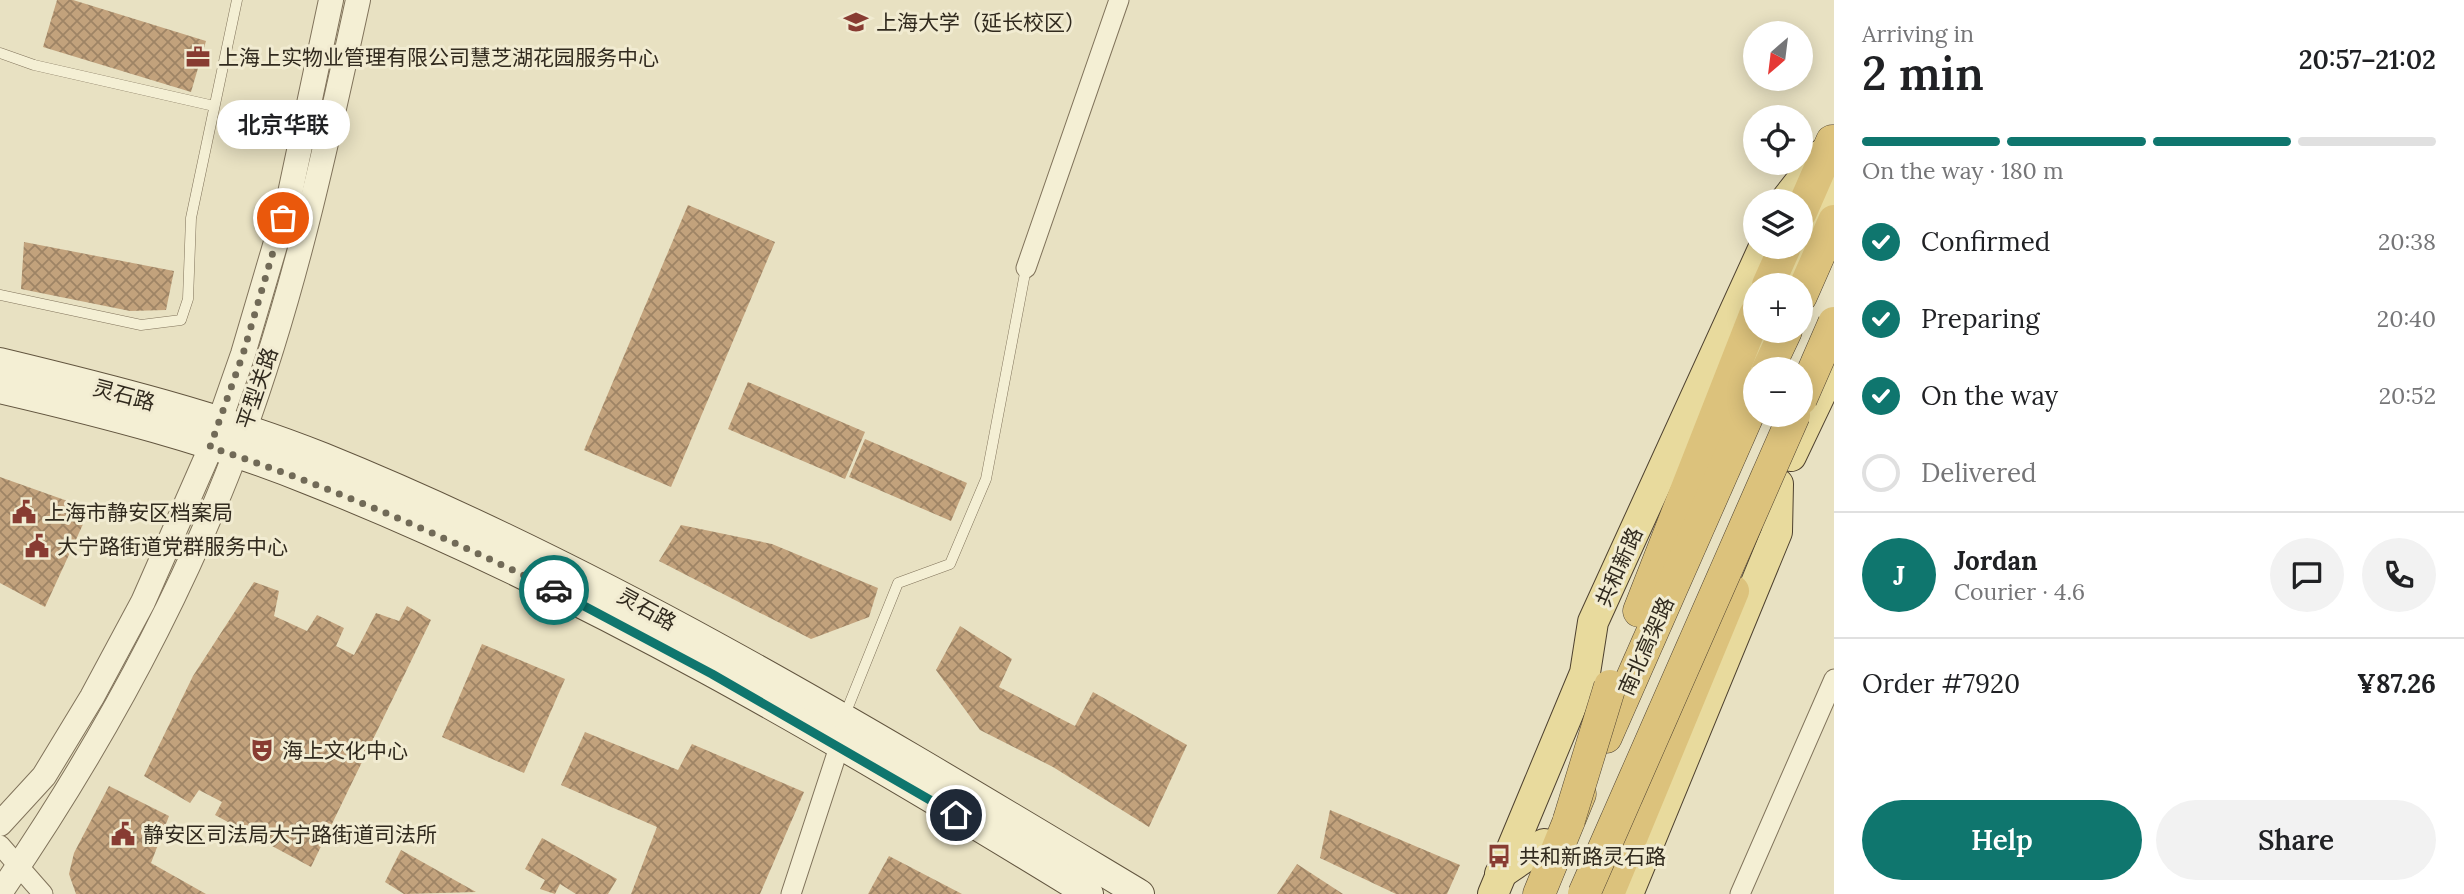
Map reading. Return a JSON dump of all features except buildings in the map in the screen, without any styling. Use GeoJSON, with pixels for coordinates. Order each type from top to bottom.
{"type":"FeatureCollection","features":[{"type":"Feature","properties":{"kind":"highway"},"geometry":{"type":"LineString","coordinates":[[1811,189],[1833,139]]}},
{"type":"Feature","properties":{"kind":"highway"},"geometry":{"type":"LineString","coordinates":[[1811,273],[1834,221]]}},
{"type":"Feature","properties":{"kind":"highway"},"geometry":{"type":"LineString","coordinates":[[1813,371],[1834,323]]}},
{"type":"Feature","properties":{"kind":"highway"},"geometry":{"type":"LineString","coordinates":[[1569,820],[1610,685],[1744,343]]}},
{"type":"Feature","properties":{"kind":"highway","name":"南北高架路"},"geometry":{"type":"LineString","coordinates":[[1539,894],[1743,426]]}},
{"type":"Feature","properties":{"kind":"highway","name":"南北高架路"},"geometry":{"type":"LineString","coordinates":[[1584,894],[1789,427]]}},
{"type":"Feature","properties":{"kind":"highway"},"geometry":{"type":"LineString","coordinates":[[1608,894],[1778,484]]}},
{"type":"Feature","properties":{"kind":"main road"},"geometry":{"type":"LineString","coordinates":[[1794,189],[1833,139]]}},
{"type":"Feature","properties":{"kind":"main road"},"geometry":{"type":"LineString","coordinates":[[1791,273],[1826,188],[1833,139]]}},
{"type":"Feature","properties":{"kind":"main road","name":"共和新路"},"geometry":{"type":"LineString","coordinates":[[1496,884],[1584,673],[1593,622],[1759,259]]}},
{"type":"Feature","properties":{"kind":"main road"},"geometry":{"type":"LineString","coordinates":[[1523,894],[1762,343]]}},
{"type":"Feature","properties":{"kind":"main road","name":"灵石路"},"geometry":{"type":"LineString","coordinates":[[0,362],[227,439]]}},
{"type":"Feature","properties":{"kind":"main road"},"geometry":{"type":"LineString","coordinates":[[1590,894],[1740,538],[1778,484],[1834,366]]}},
{"type":"Feature","properties":{"kind":"main road","name":"灵石路"},"geometry":{"type":"LineString","coordinates":[[0,389],[227,439],[319,456],[452,512],[587,576],[841,734],[1089,894]]}},
{"type":"Feature","properties":{"kind":"main road"},"geometry":{"type":"LineString","coordinates":[[1628,894],[1777,533],[1778,484]]}},
{"type":"Feature","properties":{"kind":"main road"},"geometry":{"type":"LineString","coordinates":[[1584,673],[1597,727]]}},
{"type":"Feature","properties":{"kind":"main road","name":"灵石路"},"geometry":{"type":"LineString","coordinates":[[841,734],[1139,894]]}},
{"type":"Feature","properties":{"kind":"main road"},"geometry":{"type":"LineString","coordinates":[[1496,884],[1544,844]]}},
{"type":"Feature","properties":{"kind":"street","name":"平型关路"},"geometry":{"type":"LineString","coordinates":[[0,824],[44,776],[92,697],[227,439],[243,354],[289,198],[331,0]]}},
{"type":"Feature","properties":{"kind":"street","name":"平型关路"},"geometry":{"type":"LineString","coordinates":[[0,893],[122,698],[165,617],[227,439],[302,247],[358,0]]}},
{"type":"Feature","properties":{"kind":"street"},"geometry":{"type":"LineString","coordinates":[[1026,268],[1119,0]]}},
{"type":"Feature","properties":{"kind":"street"},"geometry":{"type":"LineString","coordinates":[[1740,894],[1834,679]]}},
{"type":"Feature","properties":{"kind":"street"},"geometry":{"type":"LineString","coordinates":[[791,894],[841,734]]}},
{"type":"Feature","properties":{"kind":"street"},"geometry":{"type":"LineString","coordinates":[[0,845],[43,894]]}},
{"type":"Feature","properties":{"kind":"lane"},"geometry":{"type":"LineString","coordinates":[[0,295],[141,325],[181,320],[188,299],[191,218],[237,0]]}},
{"type":"Feature","properties":{"kind":"lane"},"geometry":{"type":"LineString","coordinates":[[0,53],[34,65],[214,106]]}},
{"type":"Feature","properties":{"kind":"lane"},"geometry":{"type":"LineString","coordinates":[[841,734],[898,583],[950,564],[986,479],[1026,268]]}},
{"type":"Feature","properties":{"kind":"way so far"},"geometry":{"type":"LineString","coordinates":[[283,218],[243,354],[210,447],[305,478],[443,536],[554,590]]}},
{"type":"Feature","properties":{"kind":"place","name":"上海大学（延长校区）"},"geometry":{"type":"Point","coordinates":[856,22]}},
{"type":"Feature","properties":{"kind":"place","name":"上海上实物业管理有限公司慧芝湖花园服务中心"},"geometry":{"type":"Point","coordinates":[198,57]}},
{"type":"Feature","properties":{"kind":"place","name":"北京华联"},"geometry":{"type":"Point","coordinates":[283,218]}},
{"type":"Feature","properties":{"kind":"place","name":"上海市静安区档案局"},"geometry":{"type":"Point","coordinates":[24,512]}},
{"type":"Feature","properties":{"kind":"place","name":"大宁路街道党群服务中心"},"geometry":{"type":"Point","coordinates":[37,546]}},
{"type":"Feature","properties":{"kind":"place","name":"海上文化中心"},"geometry":{"type":"Point","coordinates":[262,750]}},
{"type":"Feature","properties":{"kind":"place","name":"静安区司法局大宁路街道司法所"},"geometry":{"type":"Point","coordinates":[123,834]}},
{"type":"Feature","properties":{"kind":"place","name":"共和新路灵石路"},"geometry":{"type":"Point","coordinates":[1499,856]}},
{"type":"Feature","properties":{"kind":"route"},"geometry":{"type":"LineString","coordinates":[[554,590],[712,674],[956,815]]}}]}
